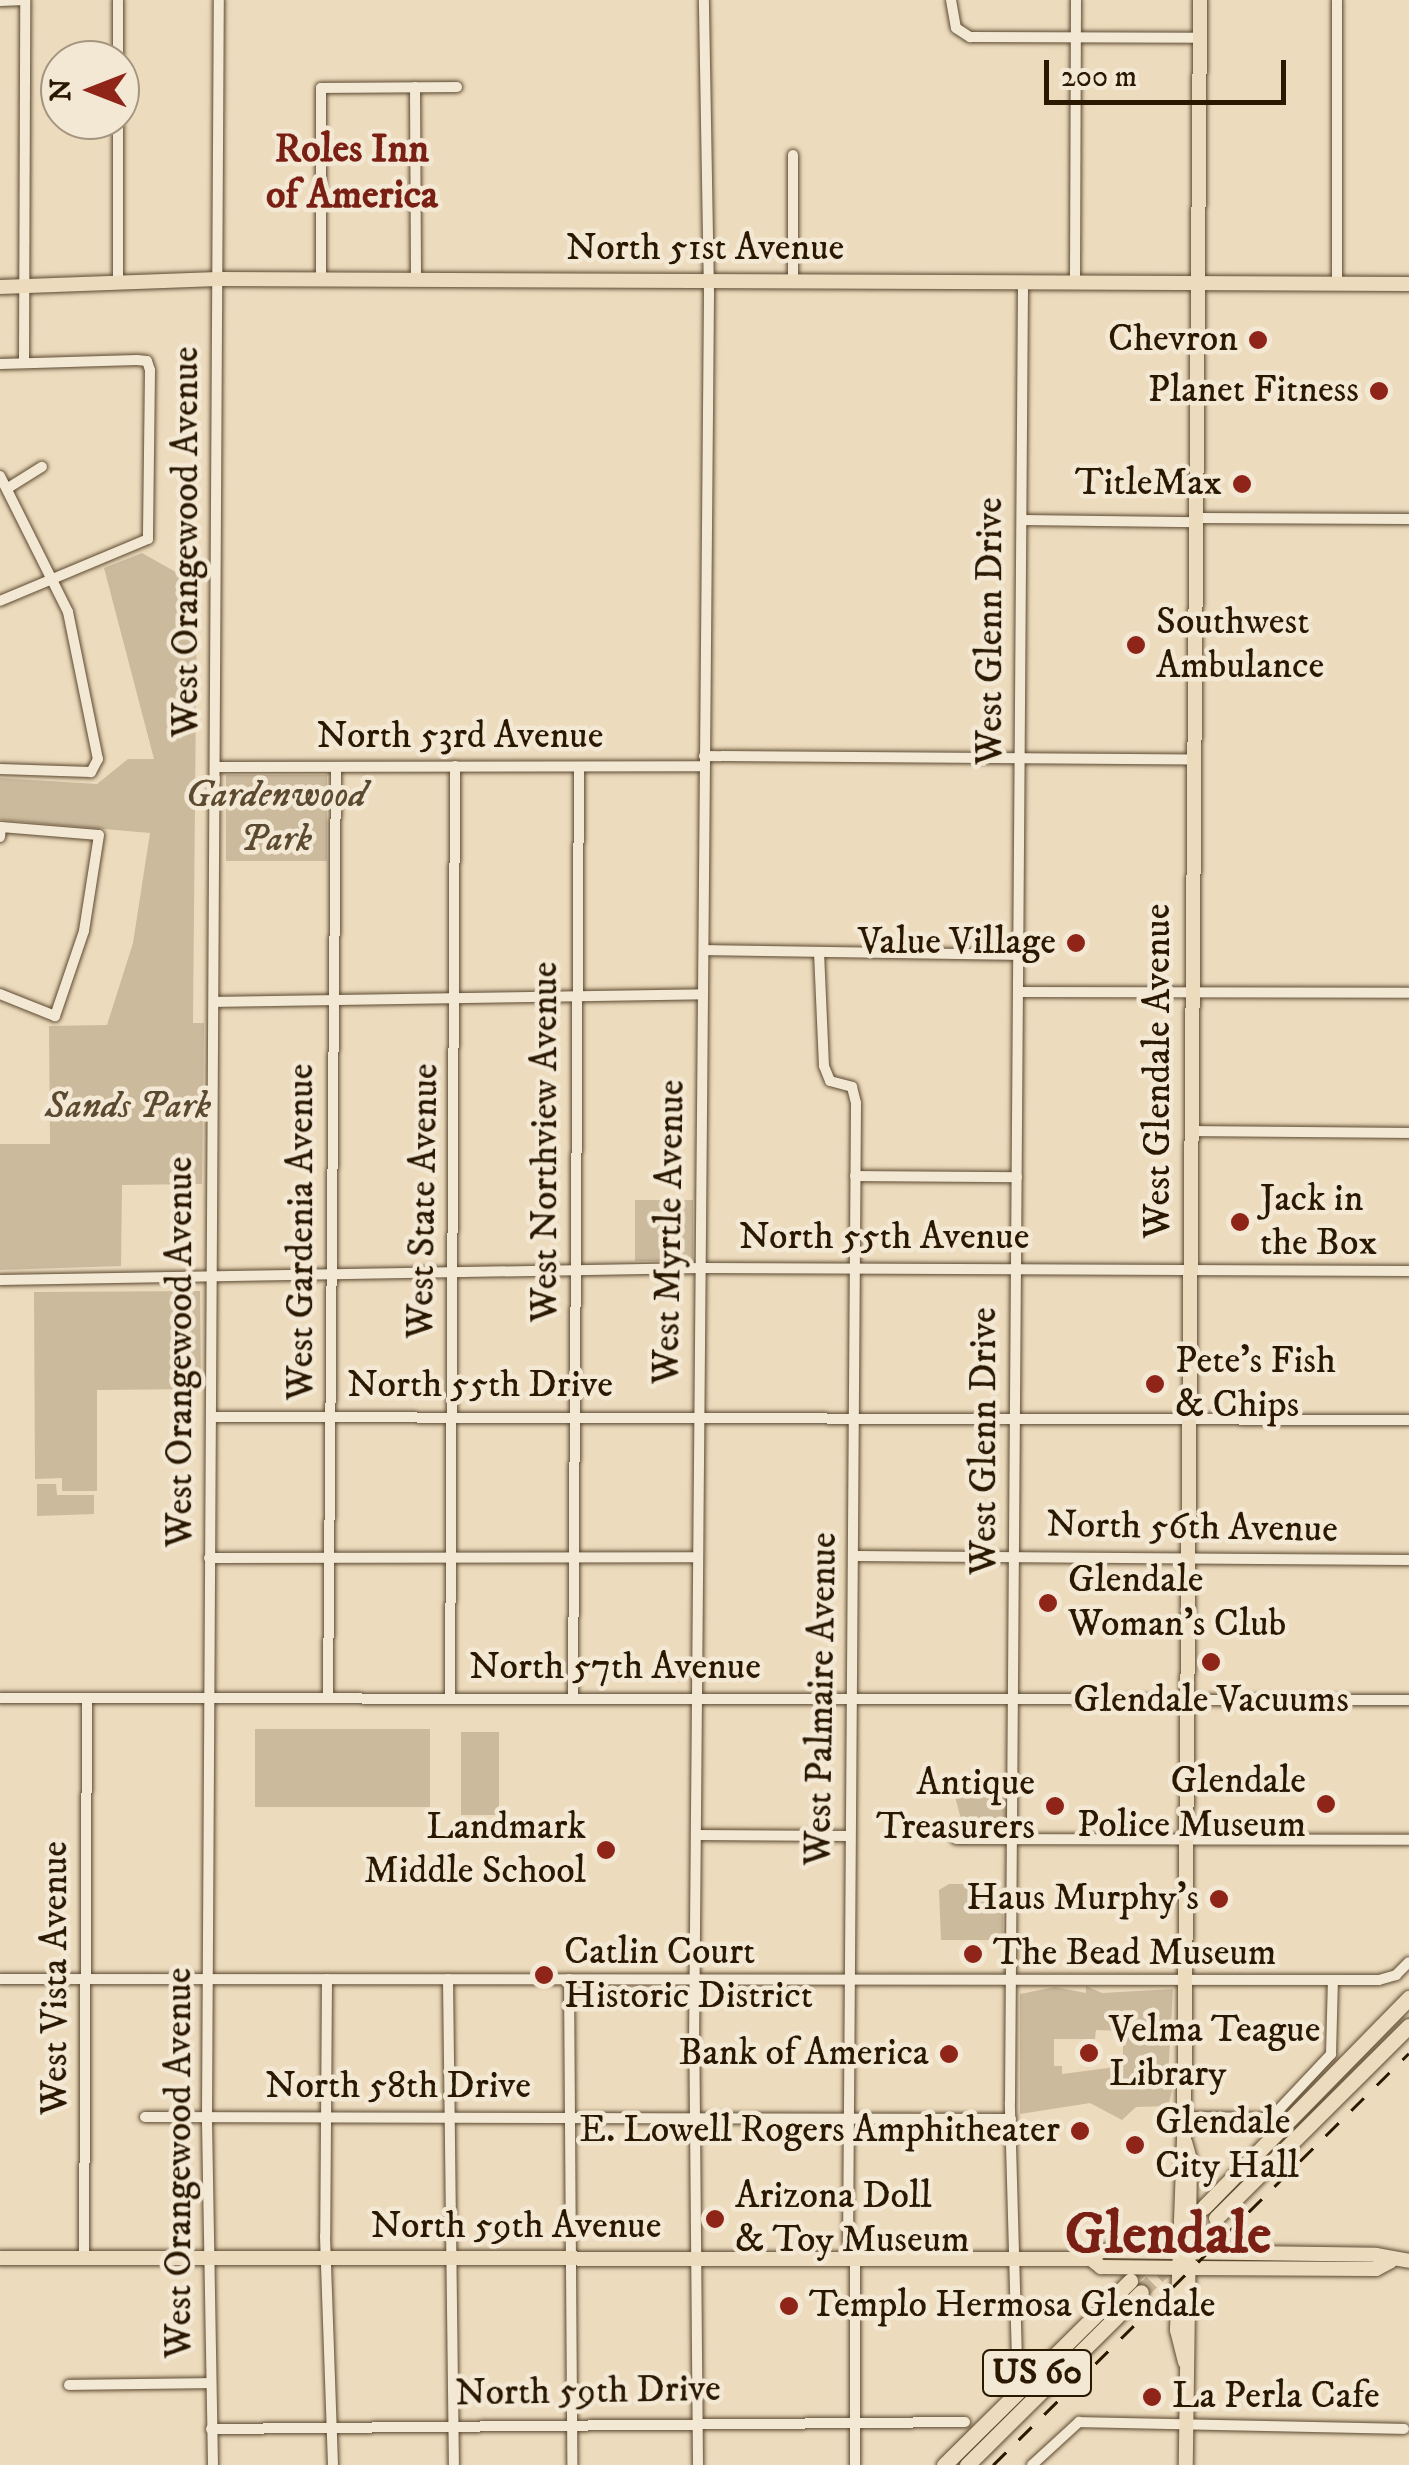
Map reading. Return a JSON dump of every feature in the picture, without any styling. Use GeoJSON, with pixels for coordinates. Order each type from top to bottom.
{"type":"FeatureCollection","features":[{"type":"Feature","properties":{"kind":"highway"},"geometry":{"type":"LineString","coordinates":[[1203,2212],[1409,1998]]}},
{"type":"Feature","properties":{"kind":"highway"},"geometry":{"type":"LineString","coordinates":[[1203,2212],[1409,2026]]}},
{"type":"Feature","properties":{"kind":"highway","name":"US 60"},"geometry":{"type":"LineString","coordinates":[[944,2465],[1135,2286],[967,2465]]}},
{"type":"Feature","properties":{"kind":"main road","name":"West Glendale Avenue"},"geometry":{"type":"LineString","coordinates":[[1186,2465],[1184,2117],[1200,0]]}},
{"type":"Feature","properties":{"kind":"main road","name":"North 51st Avenue"},"geometry":{"type":"LineString","coordinates":[[0,287],[218,279],[1409,284]]}},
{"type":"Feature","properties":{"kind":"main road","name":"West Glendale Avenue"},"geometry":{"type":"LineString","coordinates":[[1184,2142],[1203,2212],[1184,2260]]}},
{"type":"Feature","properties":{"kind":"main road"},"geometry":{"type":"LineString","coordinates":[[1203,2212],[1207,2241],[1255,2253]]}},
{"type":"Feature","properties":{"kind":"main road","name":"North 59th Avenue"},"geometry":{"type":"LineString","coordinates":[[0,2258],[1091,2258],[1101,2267],[1255,2253],[1376,2255],[1391,2262]]}},
{"type":"Feature","properties":{"kind":"main road","name":"North 59th Avenue"},"geometry":{"type":"LineString","coordinates":[[1184,2260],[1376,2269],[1391,2262],[1409,2262]]}},
{"type":"Feature","properties":{"kind":"street"},"geometry":{"type":"LineString","coordinates":[[0,1],[25,0],[24,363]]}},
{"type":"Feature","properties":{"kind":"street"},"geometry":{"type":"LineString","coordinates":[[118,0],[118,40]]}},
{"type":"Feature","properties":{"kind":"street","name":"West Orangewood Avenue"},"geometry":{"type":"LineString","coordinates":[[213,2465],[207,2116],[220,0]]}},
{"type":"Feature","properties":{"kind":"street","name":"West Myrtle Avenue"},"geometry":{"type":"LineString","coordinates":[[698,2465],[694,2118],[708,281],[704,0]]}},
{"type":"Feature","properties":{"kind":"street"},"geometry":{"type":"LineString","coordinates":[[950,0],[959,33],[1200,38]]}},
{"type":"Feature","properties":{"kind":"street"},"geometry":{"type":"LineString","coordinates":[[1075,282],[1076,0]]}},
{"type":"Feature","properties":{"kind":"street"},"geometry":{"type":"LineString","coordinates":[[1337,0],[1337,283]]}},
{"type":"Feature","properties":{"kind":"street"},"geometry":{"type":"LineString","coordinates":[[416,87],[416,280]]}},
{"type":"Feature","properties":{"kind":"street"},"geometry":{"type":"LineString","coordinates":[[322,280],[321,88],[457,87]]}},
{"type":"Feature","properties":{"kind":"street"},"geometry":{"type":"LineString","coordinates":[[118,140],[118,283]]}},
{"type":"Feature","properties":{"kind":"street"},"geometry":{"type":"LineString","coordinates":[[793,155],[793,281]]}},
{"type":"Feature","properties":{"kind":"street","name":"West Glenn Drive"},"geometry":{"type":"LineString","coordinates":[[1016,2360],[1011,2119],[1023,283]]}},
{"type":"Feature","properties":{"kind":"street"},"geometry":{"type":"LineString","coordinates":[[0,364],[147,361],[148,539],[0,601]]}},
{"type":"Feature","properties":{"kind":"street"},"geometry":{"type":"LineString","coordinates":[[8,488],[42,467]]}},
{"type":"Feature","properties":{"kind":"street"},"geometry":{"type":"LineString","coordinates":[[0,476],[56,578],[84,670],[95,768],[0,769]]}},
{"type":"Feature","properties":{"kind":"street"},"geometry":{"type":"LineString","coordinates":[[1022,520],[1409,518]]}},
{"type":"Feature","properties":{"kind":"street","name":"North 53rd Avenue"},"geometry":{"type":"LineString","coordinates":[[216,767],[1194,759]]}},
{"type":"Feature","properties":{"kind":"street","name":"West Gardenia Avenue"},"geometry":{"type":"LineString","coordinates":[[328,1698],[336,766]]}},
{"type":"Feature","properties":{"kind":"street","name":"West State Avenue"},"geometry":{"type":"LineString","coordinates":[[450,1698],[456,766]]}},
{"type":"Feature","properties":{"kind":"street","name":"West Northview Avenue"},"geometry":{"type":"LineString","coordinates":[[572,1698],[580,767]]}},
{"type":"Feature","properties":{"kind":"street"},"geometry":{"type":"LineString","coordinates":[[0,994],[55,1016],[84,930],[100,835],[1,832]]}},
{"type":"Feature","properties":{"kind":"street"},"geometry":{"type":"LineString","coordinates":[[704,950],[1019,955]]}},
{"type":"Feature","properties":{"kind":"street","name":"West Palmaire Avenue"},"geometry":{"type":"LineString","coordinates":[[819,952],[826,1075],[856,1092],[848,2242],[855,2258],[854,2465]]}},
{"type":"Feature","properties":{"kind":"street"},"geometry":{"type":"LineString","coordinates":[[1018,992],[1409,993]]}},
{"type":"Feature","properties":{"kind":"street"},"geometry":{"type":"LineString","coordinates":[[214,1002],[702,994]]}},
{"type":"Feature","properties":{"kind":"street"},"geometry":{"type":"LineString","coordinates":[[1191,1131],[1409,1134]]}},
{"type":"Feature","properties":{"kind":"street"},"geometry":{"type":"LineString","coordinates":[[855,1176],[1017,1177]]}},
{"type":"Feature","properties":{"kind":"street","name":"North 55th Avenue"},"geometry":{"type":"LineString","coordinates":[[0,1280],[701,1268],[1409,1271]]}},
{"type":"Feature","properties":{"kind":"street","name":"North 55th Drive"},"geometry":{"type":"LineString","coordinates":[[211,1417],[1409,1420]]}},
{"type":"Feature","properties":{"kind":"street","name":"North 56th Avenue"},"geometry":{"type":"LineString","coordinates":[[854,1556],[1409,1560]]}},
{"type":"Feature","properties":{"kind":"street"},"geometry":{"type":"LineString","coordinates":[[209,1558],[697,1557]]}},
{"type":"Feature","properties":{"kind":"street","name":"North 57th Avenue"},"geometry":{"type":"LineString","coordinates":[[0,1698],[1409,1700]]}},
{"type":"Feature","properties":{"kind":"street","name":"West Vista Avenue"},"geometry":{"type":"LineString","coordinates":[[84,2258],[87,1698]]}},
{"type":"Feature","properties":{"kind":"street"},"geometry":{"type":"LineString","coordinates":[[696,1836],[850,1836]]}},
{"type":"Feature","properties":{"kind":"street"},"geometry":{"type":"LineString","coordinates":[[956,1839],[1409,1840]]}},
{"type":"Feature","properties":{"kind":"street"},"geometry":{"type":"LineString","coordinates":[[0,1980],[1378,1980],[1405,1967]]}},
{"type":"Feature","properties":{"kind":"street"},"geometry":{"type":"LineString","coordinates":[[327,1979],[332,2465]]}},
{"type":"Feature","properties":{"kind":"street"},"geometry":{"type":"LineString","coordinates":[[448,1979],[454,2465]]}},
{"type":"Feature","properties":{"kind":"street"},"geometry":{"type":"LineString","coordinates":[[570,1979],[572,2465]]}},
{"type":"Feature","properties":{"kind":"street"},"geometry":{"type":"LineString","coordinates":[[1184,2117],[1271,2118],[1331,2054],[1332,1980]]}},
{"type":"Feature","properties":{"kind":"street","name":"North 58th Drive"},"geometry":{"type":"LineString","coordinates":[[145,2117],[1011,2119]]}},
{"type":"Feature","properties":{"kind":"street"},"geometry":{"type":"LineString","coordinates":[[69,2385],[211,2384]]}},
{"type":"Feature","properties":{"kind":"street","name":"North 59th Drive"},"geometry":{"type":"LineString","coordinates":[[212,2428],[698,2420],[964,2422]]}},
{"type":"Feature","properties":{"kind":"street"},"geometry":{"type":"LineString","coordinates":[[1032,2465],[1079,2422],[1407,2429]]}},
{"type":"Feature","properties":{"kind":"green space","name":"Sands Park"},"geometry":{"type":"Polygon","coordinates":[[[142,553],[197,584],[193,1023],[204,1023],[202,1184],[122,1185],[121,1266],[0,1270],[0,1144],[50,1144],[49,1026],[107,1025],[133,943],[150,833],[0,820],[0,778],[97,784],[128,759],[154,759],[104,568],[142,553]]]}},
{"type":"Feature","properties":{"kind":"green space","name":"Gardenwood Park"},"geometry":{"type":"Polygon","coordinates":[[[226,775],[327,775],[327,861],[226,861],[226,775]]]}},
{"type":"Feature","properties":{"kind":"green space"},"geometry":{"type":"Polygon","coordinates":[[[635,1200],[693,1200],[693,1261],[635,1261],[635,1200]]]}},
{"type":"Feature","properties":{"kind":"green space"},"geometry":{"type":"Polygon","coordinates":[[[200,1291],[201,1389],[97,1390],[97,1491],[62,1491],[62,1478],[35,1479],[34,1292],[200,1291]]]}},
{"type":"Feature","properties":{"kind":"green space"},"geometry":{"type":"Polygon","coordinates":[[[37,1484],[56,1484],[57,1495],[94,1495],[94,1514],[37,1516],[37,1484]]]}},
{"type":"Feature","properties":{"kind":"green space"},"geometry":{"type":"Polygon","coordinates":[[[255,1729],[430,1729],[430,1807],[255,1807],[255,1729]]]}},
{"type":"Feature","properties":{"kind":"green space"},"geometry":{"type":"Polygon","coordinates":[[[461,1732],[499,1732],[499,1815],[461,1815],[461,1732]]]}},
{"type":"Feature","properties":{"kind":"green space"},"geometry":{"type":"Polygon","coordinates":[[[950,1778],[1007,1778],[1008,1826],[1000,1834],[965,1834],[950,1778]]]}},
{"type":"Feature","properties":{"kind":"green space"},"geometry":{"type":"Polygon","coordinates":[[[949,1884],[974,1884],[974,1899],[1003,1898],[1003,1940],[941,1940],[939,1890],[949,1884]]]}},
{"type":"Feature","properties":{"kind":"green space"},"geometry":{"type":"Polygon","coordinates":[[[1086,1986],[1102,1993],[1173,1989],[1168,2079],[1175,2079],[1168,2106],[1136,2107],[1122,2120],[1090,2103],[1020,2114],[1020,1994],[1055,1987],[1086,1993],[1086,1986]],[[1096,2030],[1095,2039],[1054,2039],[1054,2066],[1062,2066],[1062,2074],[1123,2066],[1123,2031],[1096,2030]]]}},
{"type":"Feature","properties":{"kind":"tunnel"},"geometry":{"type":"LineString","coordinates":[[1136,2274],[1187,2223]]}},
{"type":"Feature","properties":{"kind":"tunnel"},"geometry":{"type":"LineString","coordinates":[[1141,2292],[1174,2260]]}},
{"type":"Feature","properties":{"kind":"railway"},"geometry":{"type":"LineString","coordinates":[[993,2465],[1409,2053]]}},
{"type":"Feature","properties":{"kind":"place","name":"Chevron"},"geometry":{"type":"Point","coordinates":[1258,340]}},
{"type":"Feature","properties":{"kind":"place","name":"Planet Fitness"},"geometry":{"type":"Point","coordinates":[1379,391]}},
{"type":"Feature","properties":{"kind":"place","name":"TitleMax"},"geometry":{"type":"Point","coordinates":[1242,484]}},
{"type":"Feature","properties":{"kind":"place","name":"Southwest Ambulance"},"geometry":{"type":"Point","coordinates":[1136,645]}},
{"type":"Feature","properties":{"kind":"place","name":"Value Village"},"geometry":{"type":"Point","coordinates":[1076,943]}},
{"type":"Feature","properties":{"kind":"place","name":"Jack in the Box"},"geometry":{"type":"Point","coordinates":[1240,1222]}},
{"type":"Feature","properties":{"kind":"place","name":"Pete's Fish & Chips"},"geometry":{"type":"Point","coordinates":[1155,1384]}},
{"type":"Feature","properties":{"kind":"place","name":"Glendale Woman's Club"},"geometry":{"type":"Point","coordinates":[1048,1603]}},
{"type":"Feature","properties":{"kind":"place","name":"Glendale Vacuums"},"geometry":{"type":"Point","coordinates":[1211,1662]}},
{"type":"Feature","properties":{"kind":"place","name":"Glendale Police Museum"},"geometry":{"type":"Point","coordinates":[1326,1804]}},
{"type":"Feature","properties":{"kind":"place","name":"Antique Treasurers"},"geometry":{"type":"Point","coordinates":[1055,1806]}},
{"type":"Feature","properties":{"kind":"place","name":"Landmark Middle School"},"geometry":{"type":"Point","coordinates":[606,1850]}},
{"type":"Feature","properties":{"kind":"place","name":"Haus Murphy's"},"geometry":{"type":"Point","coordinates":[1219,1899]}},
{"type":"Feature","properties":{"kind":"place","name":"The Bead Museum"},"geometry":{"type":"Point","coordinates":[973,1954]}},
{"type":"Feature","properties":{"kind":"place","name":"Catlin Court Historic District"},"geometry":{"type":"Point","coordinates":[544,1975]}},
{"type":"Feature","properties":{"kind":"place","name":"Velma Teague Library"},"geometry":{"type":"Point","coordinates":[1089,2053]}},
{"type":"Feature","properties":{"kind":"place","name":"Bank of America"},"geometry":{"type":"Point","coordinates":[949,2054]}},
{"type":"Feature","properties":{"kind":"place","name":"E. Lowell Rogers Amphitheater"},"geometry":{"type":"Point","coordinates":[1080,2131]}},
{"type":"Feature","properties":{"kind":"place","name":"Glendale City Hall"},"geometry":{"type":"Point","coordinates":[1135,2145]}},
{"type":"Feature","properties":{"kind":"place","name":"Arizona Doll & Toy Museum"},"geometry":{"type":"Point","coordinates":[715,2219]}},
{"type":"Feature","properties":{"kind":"place","name":"Templo Hermosa Glendale"},"geometry":{"type":"Point","coordinates":[789,2306]}},
{"type":"Feature","properties":{"kind":"place","name":"La Perla Cafe"},"geometry":{"type":"Point","coordinates":[1152,2397]}},
{"type":"Feature","properties":{"kind":"district","name":"Roles Inn of America"},"geometry":{"type":"Point","coordinates":[352,173]}},
{"type":"Feature","properties":{"kind":"district","name":"Glendale"},"geometry":{"type":"Point","coordinates":[1168,2236]}}]}
